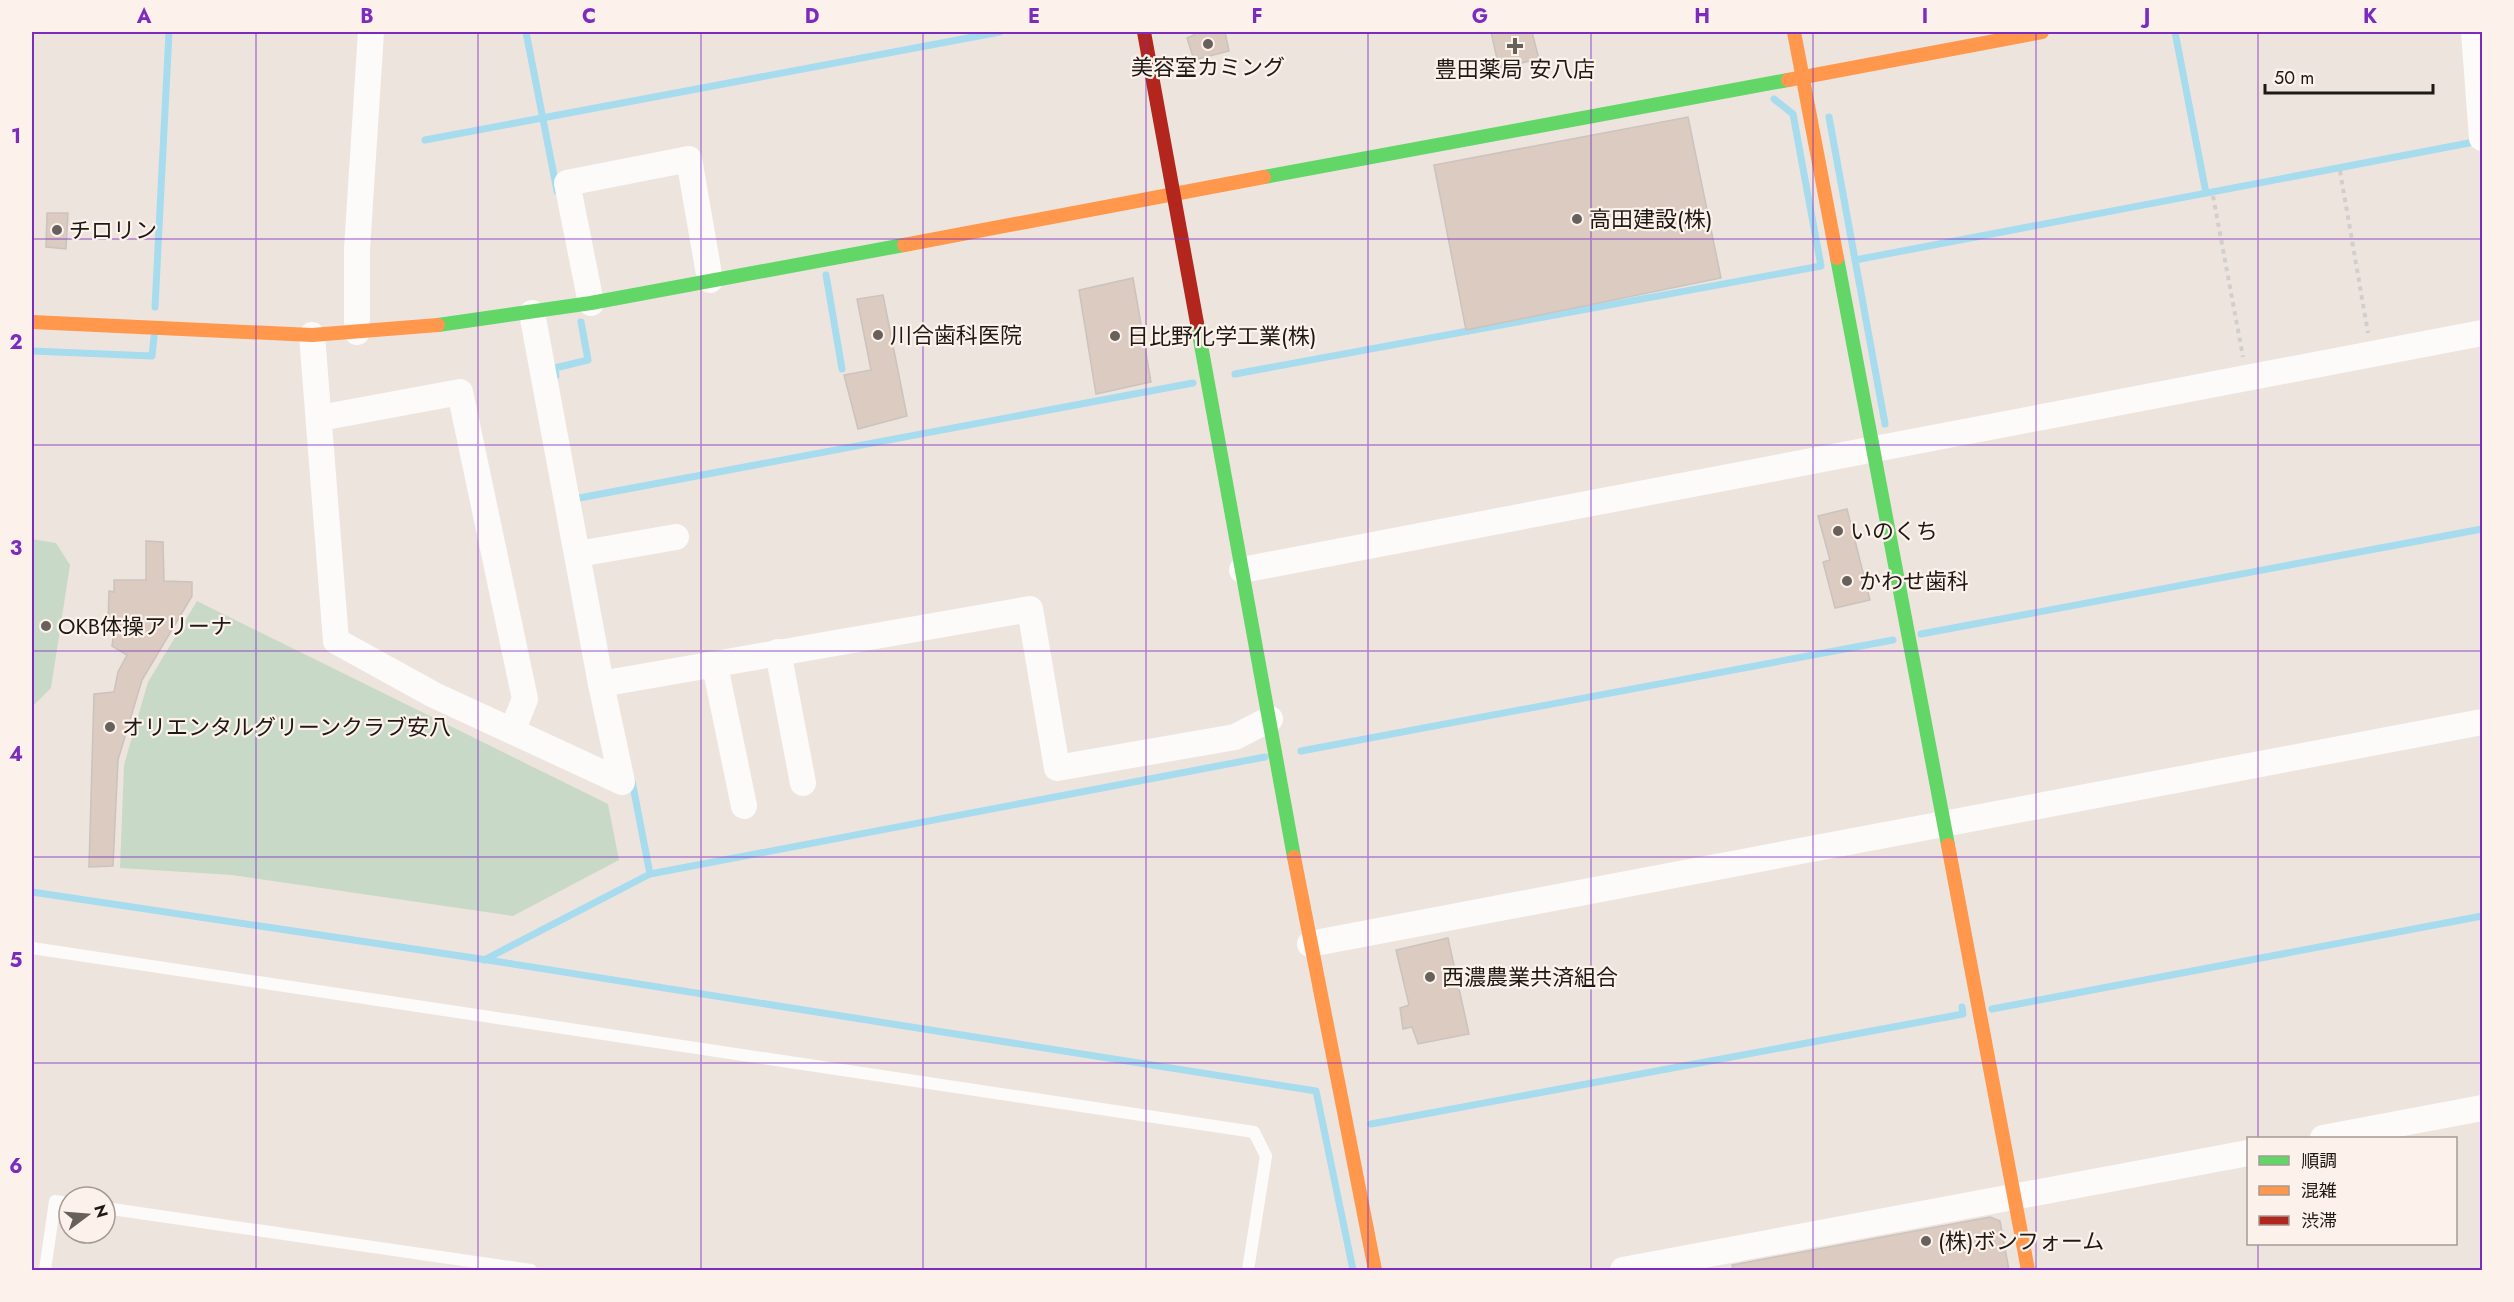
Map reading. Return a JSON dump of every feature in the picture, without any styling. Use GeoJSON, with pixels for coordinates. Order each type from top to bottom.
{"type":"FeatureCollection","features":[{"type":"Feature","properties":{"kind":"street"},"geometry":{"type":"LineString","coordinates":[[357,332],[357,249],[371,32]]}},
{"type":"Feature","properties":{"kind":"street"},"geometry":{"type":"LineString","coordinates":[[1144,32],[1310,944],[1374,1270]]}},
{"type":"Feature","properties":{"kind":"street"},"geometry":{"type":"LineString","coordinates":[[1794,32],[2028,1270]]}},
{"type":"Feature","properties":{"kind":"street"},"geometry":{"type":"LineString","coordinates":[[32,322],[312,334],[465,323],[591,303],[2042,32]]}},
{"type":"Feature","properties":{"kind":"street"},"geometry":{"type":"LineString","coordinates":[[2475,32],[2482,138]]}},
{"type":"Feature","properties":{"kind":"street"},"geometry":{"type":"LineString","coordinates":[[591,303],[567,183],[688,159],[710,280]]}},
{"type":"Feature","properties":{"kind":"street"},"geometry":{"type":"LineString","coordinates":[[312,334],[336,641],[434,695],[622,782],[601,684],[532,313]]}},
{"type":"Feature","properties":{"kind":"street"},"geometry":{"type":"LineString","coordinates":[[1242,570],[2482,333]]}},
{"type":"Feature","properties":{"kind":"street"},"geometry":{"type":"LineString","coordinates":[[320,418],[460,392],[525,699],[512,731]]}},
{"type":"Feature","properties":{"kind":"street"},"geometry":{"type":"LineString","coordinates":[[578,554],[675,537]]}},
{"type":"Feature","properties":{"kind":"street"},"geometry":{"type":"LineString","coordinates":[[601,684],[715,666],[778,652],[1030,609],[1057,768],[1235,736],[1270,719]]}},
{"type":"Feature","properties":{"kind":"street"},"geometry":{"type":"LineString","coordinates":[[778,652],[803,783]]}},
{"type":"Feature","properties":{"kind":"street"},"geometry":{"type":"LineString","coordinates":[[715,666],[744,806]]}},
{"type":"Feature","properties":{"kind":"street"},"geometry":{"type":"LineString","coordinates":[[1310,944],[2482,722]]}},
{"type":"Feature","properties":{"kind":"street"},"geometry":{"type":"LineString","coordinates":[[2328,1137],[2482,1108]]}},
{"type":"Feature","properties":{"kind":"street"},"geometry":{"type":"LineString","coordinates":[[1623,1270],[1725,1261],[2015,1197],[2247,1153]]}},
{"type":"Feature","properties":{"kind":"lane"},"geometry":{"type":"LineString","coordinates":[[32,948],[1254,1132],[1266,1156],[1248,1270]]}},
{"type":"Feature","properties":{"kind":"lane"},"geometry":{"type":"LineString","coordinates":[[45,1270],[55,1201],[57,1201]]}},
{"type":"Feature","properties":{"kind":"lane"},"geometry":{"type":"LineString","coordinates":[[117,1210],[531,1270]]}},
{"type":"Feature","properties":{"kind":"path"},"geometry":{"type":"LineString","coordinates":[[2340,171],[2372,354]]}},
{"type":"Feature","properties":{"kind":"path"},"geometry":{"type":"LineString","coordinates":[[2213,196],[2247,378]]}},
{"type":"Feature","properties":{"kind":"green space","name":"OKB体操アリーナ"},"geometry":{"type":"Polygon","coordinates":[[[32,539],[56,543],[70,565],[51,688],[32,707],[32,539]]]}},
{"type":"Feature","properties":{"kind":"green space","name":"オリエンタルグリーンクラブ安八"},"geometry":{"type":"Polygon","coordinates":[[[197,601],[608,804],[619,860],[513,916],[232,875],[120,868],[124,765],[148,682],[197,601]]]}},
{"type":"Feature","properties":{"kind":"building","name":"美容室カミング"},"geometry":{"type":"Polygon","coordinates":[[[1193,32],[1225,32],[1229,51],[1194,60],[1187,38],[1194,35],[1193,32]]]}},
{"type":"Feature","properties":{"kind":"building","name":"豊田薬局 安八店"},"geometry":{"type":"Polygon","coordinates":[[[1491,32],[1532,32],[1539,59],[1499,68],[1491,32]]]}},
{"type":"Feature","properties":{"kind":"building","name":"高田建設(株)"},"geometry":{"type":"Polygon","coordinates":[[[1688,117],[1721,278],[1466,330],[1434,165],[1688,117]]]}},
{"type":"Feature","properties":{"kind":"building","name":"チロリン"},"geometry":{"type":"Polygon","coordinates":[[[47,213],[68,213],[66,249],[46,247],[47,213]]]}},
{"type":"Feature","properties":{"kind":"building","name":"日比野化学工業(株)"},"geometry":{"type":"Polygon","coordinates":[[[1133,278],[1151,382],[1096,394],[1079,290],[1133,278]]]}},
{"type":"Feature","properties":{"kind":"building","name":"川合歯科医院"},"geometry":{"type":"Polygon","coordinates":[[[883,295],[907,416],[858,429],[844,375],[871,370],[857,299],[883,295]]]}},
{"type":"Feature","properties":{"kind":"building"},"geometry":{"type":"Polygon","coordinates":[[[1847,509],[1870,600],[1835,608],[1823,562],[1830,560],[1818,516],[1847,509]]]}},
{"type":"Feature","properties":{"kind":"building","name":"オリエンタルグリーンクラブ安八"},"geometry":{"type":"Polygon","coordinates":[[[146,541],[163,542],[164,581],[192,582],[192,596],[142,680],[118,760],[113,866],[89,867],[94,694],[114,692],[118,672],[127,655],[112,646],[115,624],[108,623],[109,591],[114,592],[114,580],[146,580],[146,541]]]}},
{"type":"Feature","properties":{"kind":"building","name":"西濃農業共済組合"},"geometry":{"type":"Polygon","coordinates":[[[1448,938],[1469,1034],[1418,1044],[1412,1027],[1403,1029],[1400,1008],[1409,1005],[1396,950],[1448,938]]]}},
{"type":"Feature","properties":{"kind":"building","name":"(株)ボンフォーム"},"geometry":{"type":"Polygon","coordinates":[[[1990,1217],[2000,1221],[2009,1270],[1733,1270],[1732,1265],[1990,1217]]]}},
{"type":"Feature","properties":{"kind":"waterway"},"geometry":{"type":"LineString","coordinates":[[155,307],[169,32]]}},
{"type":"Feature","properties":{"kind":"waterway"},"geometry":{"type":"LineString","coordinates":[[526,32],[557,191]]}},
{"type":"Feature","properties":{"kind":"waterway"},"geometry":{"type":"LineString","coordinates":[[425,140],[1000,32]]}},
{"type":"Feature","properties":{"kind":"waterway"},"geometry":{"type":"LineString","coordinates":[[2175,32],[2206,193]]}},
{"type":"Feature","properties":{"kind":"waterway"},"geometry":{"type":"LineString","coordinates":[[1235,374],[1821,266],[1793,114],[1774,99]]}},
{"type":"Feature","properties":{"kind":"waterway"},"geometry":{"type":"LineString","coordinates":[[1829,117],[1885,424]]}},
{"type":"Feature","properties":{"kind":"waterway"},"geometry":{"type":"LineString","coordinates":[[1855,260],[2469,143]]}},
{"type":"Feature","properties":{"kind":"waterway"},"geometry":{"type":"LineString","coordinates":[[826,275],[842,369]]}},
{"type":"Feature","properties":{"kind":"waterway"},"geometry":{"type":"LineString","coordinates":[[556,376],[555,368],[588,360],[581,322]]}},
{"type":"Feature","properties":{"kind":"waterway"},"geometry":{"type":"LineString","coordinates":[[32,351],[152,356],[154,337]]}},
{"type":"Feature","properties":{"kind":"waterway"},"geometry":{"type":"LineString","coordinates":[[579,498],[1193,383]]}},
{"type":"Feature","properties":{"kind":"waterway"},"geometry":{"type":"LineString","coordinates":[[1921,634],[2482,529]]}},
{"type":"Feature","properties":{"kind":"waterway"},"geometry":{"type":"LineString","coordinates":[[1301,751],[1893,640]]}},
{"type":"Feature","properties":{"kind":"waterway"},"geometry":{"type":"LineString","coordinates":[[484,960],[650,874],[1265,757]]}},
{"type":"Feature","properties":{"kind":"waterway"},"geometry":{"type":"LineString","coordinates":[[632,781],[650,874]]}},
{"type":"Feature","properties":{"kind":"waterway"},"geometry":{"type":"LineString","coordinates":[[32,892],[494,961],[1316,1091],[1353,1270]]}},
{"type":"Feature","properties":{"kind":"waterway"},"geometry":{"type":"LineString","coordinates":[[1992,1009],[2482,916]]}},
{"type":"Feature","properties":{"kind":"waterway"},"geometry":{"type":"LineString","coordinates":[[1371,1124],[1963,1014],[1962,1007]]}},
{"type":"Feature","properties":{"kind":"traffic: fast"},"geometry":{"type":"LineString","coordinates":[[1264,177],[1788,80]]}},
{"type":"Feature","properties":{"kind":"traffic: fast"},"geometry":{"type":"LineString","coordinates":[[438,325],[591,303],[904,245]]}},
{"type":"Feature","properties":{"kind":"traffic: fast"},"geometry":{"type":"LineString","coordinates":[[1837,258],[1948,845]]}},
{"type":"Feature","properties":{"kind":"traffic: fast"},"geometry":{"type":"LineString","coordinates":[[1197,323],[1294,857]]}},
{"type":"Feature","properties":{"kind":"traffic: slow"},"geometry":{"type":"LineString","coordinates":[[1794,32],[1837,258]]}},
{"type":"Feature","properties":{"kind":"traffic: slow"},"geometry":{"type":"LineString","coordinates":[[1788,80],[2042,32]]}},
{"type":"Feature","properties":{"kind":"traffic: slow"},"geometry":{"type":"LineString","coordinates":[[904,245],[1264,177]]}},
{"type":"Feature","properties":{"kind":"traffic: slow"},"geometry":{"type":"LineString","coordinates":[[32,322],[312,335],[438,325]]}},
{"type":"Feature","properties":{"kind":"traffic: slow"},"geometry":{"type":"LineString","coordinates":[[1948,845],[2028,1270]]}},
{"type":"Feature","properties":{"kind":"traffic: slow"},"geometry":{"type":"LineString","coordinates":[[1294,857],[1375,1270]]}},
{"type":"Feature","properties":{"kind":"traffic: jam"},"geometry":{"type":"LineString","coordinates":[[1144,32],[1197,323]]}},
{"type":"Feature","properties":{"kind":"place","name":"美容室カミング"},"geometry":{"type":"Point","coordinates":[1208,44]}},
{"type":"Feature","properties":{"kind":"place","name":"豊田薬局 安八店"},"geometry":{"type":"Point","coordinates":[1515,46]}},
{"type":"Feature","properties":{"kind":"place","name":"高田建設(株)"},"geometry":{"type":"Point","coordinates":[1577,219]}},
{"type":"Feature","properties":{"kind":"place","name":"チロリン"},"geometry":{"type":"Point","coordinates":[57,230]}},
{"type":"Feature","properties":{"kind":"place","name":"川合歯科医院"},"geometry":{"type":"Point","coordinates":[878,335]}},
{"type":"Feature","properties":{"kind":"place","name":"日比野化学工業(株)"},"geometry":{"type":"Point","coordinates":[1115,336]}},
{"type":"Feature","properties":{"kind":"place","name":"いのくち"},"geometry":{"type":"Point","coordinates":[1838,531]}},
{"type":"Feature","properties":{"kind":"place","name":"かわせ歯科"},"geometry":{"type":"Point","coordinates":[1847,581]}},
{"type":"Feature","properties":{"kind":"place","name":"OKB体操アリーナ"},"geometry":{"type":"Point","coordinates":[46,626]}},
{"type":"Feature","properties":{"kind":"place","name":"オリエンタルグリーンクラブ安八"},"geometry":{"type":"Point","coordinates":[110,727]}},
{"type":"Feature","properties":{"kind":"place","name":"西濃農業共済組合"},"geometry":{"type":"Point","coordinates":[1430,977]}},
{"type":"Feature","properties":{"kind":"place","name":"(株)ボンフォーム"},"geometry":{"type":"Point","coordinates":[1926,1241]}}]}
